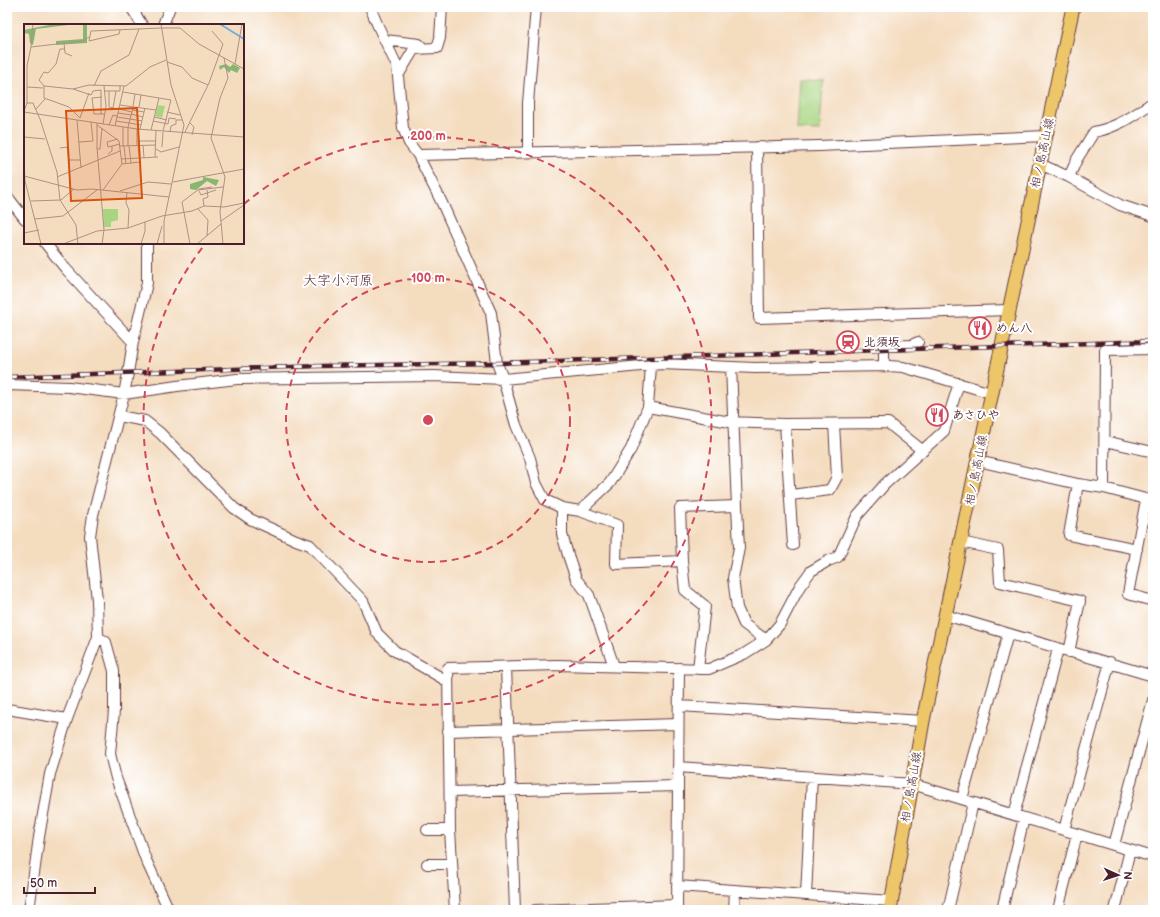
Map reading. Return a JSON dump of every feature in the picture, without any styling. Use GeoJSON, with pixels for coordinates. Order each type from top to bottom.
{"type":"FeatureCollection","features":[{"type":"Feature","properties":{"kind":"main road","name":"相ノ島高山線"},"geometry":{"type":"LineString","coordinates":[[891,906],[923,721],[1072,7]]}},
{"type":"Feature","properties":{"kind":"street"},"geometry":{"type":"LineString","coordinates":[[131,7],[141,24]]}},
{"type":"Feature","properties":{"kind":"street"},"geometry":{"type":"LineString","coordinates":[[163,24],[170,7]]}},
{"type":"Feature","properties":{"kind":"street"},"geometry":{"type":"LineString","coordinates":[[370,7],[397,66],[404,128],[409,143],[418,155],[442,202],[491,313],[497,363],[516,425],[530,458],[536,483],[544,500],[562,508],[580,511],[617,525],[616,564],[682,561]]}},
{"type":"Feature","properties":{"kind":"street"},"geometry":{"type":"LineString","coordinates":[[399,74],[414,49],[437,48],[440,38],[442,7]]}},
{"type":"Feature","properties":{"kind":"street"},"geometry":{"type":"LineString","coordinates":[[528,152],[528,104],[536,7]]}},
{"type":"Feature","properties":{"kind":"street"},"geometry":{"type":"LineString","coordinates":[[385,40],[419,44],[423,48]]}},
{"type":"Feature","properties":{"kind":"street"},"geometry":{"type":"LineString","coordinates":[[1069,177],[1077,159],[1094,132],[1110,128],[1139,112],[1153,102]]}},
{"type":"Feature","properties":{"kind":"street"},"geometry":{"type":"LineString","coordinates":[[418,155],[819,146],[1045,136]]}},
{"type":"Feature","properties":{"kind":"street"},"geometry":{"type":"LineString","coordinates":[[757,147],[759,318],[1009,310]]}},
{"type":"Feature","properties":{"kind":"street"},"geometry":{"type":"LineString","coordinates":[[1040,164],[1069,177],[1120,205],[1153,216]]}},
{"type":"Feature","properties":{"kind":"street"},"geometry":{"type":"LineString","coordinates":[[7,196],[24,218]]}},
{"type":"Feature","properties":{"kind":"street"},"geometry":{"type":"LineString","coordinates":[[46,244],[65,268],[133,342]]}},
{"type":"Feature","properties":{"kind":"street"},"geometry":{"type":"LineString","coordinates":[[29,910],[39,837],[50,774],[67,719],[98,637],[97,600],[90,536],[93,515],[124,394],[133,342],[146,283],[148,244]]}},
{"type":"Feature","properties":{"kind":"street"},"geometry":{"type":"LineString","coordinates":[[884,366],[884,346],[911,345],[918,342]]}},
{"type":"Feature","properties":{"kind":"street"},"geometry":{"type":"LineString","coordinates":[[1104,488],[1105,350],[1153,350]]}},
{"type":"Feature","properties":{"kind":"street"},"geometry":{"type":"LineString","coordinates":[[7,385],[68,386],[124,394],[237,379],[434,376],[503,379],[662,364],[755,368],[903,367],[991,393]]}},
{"type":"Feature","properties":{"kind":"street"},"geometry":{"type":"LineString","coordinates":[[580,511],[610,483],[631,449],[648,407],[651,366]]}},
{"type":"Feature","properties":{"kind":"street"},"geometry":{"type":"LineString","coordinates":[[731,367],[739,548],[733,578],[736,608],[744,624],[766,640]]}},
{"type":"Feature","properties":{"kind":"street"},"geometry":{"type":"LineString","coordinates":[[455,910],[450,830],[448,668],[557,665],[709,669],[744,654],[766,640],[780,624],[800,586],[812,571],[828,561],[838,557],[857,516],[885,484],[944,431],[960,383]]}},
{"type":"Feature","properties":{"kind":"street"},"geometry":{"type":"LineString","coordinates":[[648,407],[734,422],[785,424],[888,423],[923,451]]}},
{"type":"Feature","properties":{"kind":"street"},"geometry":{"type":"LineString","coordinates":[[119,416],[146,421],[160,432],[239,512],[250,519],[310,545],[363,601],[378,632],[395,651],[447,681]]}},
{"type":"Feature","properties":{"kind":"street"},"geometry":{"type":"LineString","coordinates":[[785,424],[791,495],[793,545]]}},
{"type":"Feature","properties":{"kind":"street"},"geometry":{"type":"LineString","coordinates":[[791,495],[830,490],[837,477],[834,424]]}},
{"type":"Feature","properties":{"kind":"street"},"geometry":{"type":"LineString","coordinates":[[1105,441],[1153,452]]}},
{"type":"Feature","properties":{"kind":"street"},"geometry":{"type":"LineString","coordinates":[[978,461],[1078,484],[1104,488],[1149,500],[1128,594],[1153,601]]}},
{"type":"Feature","properties":{"kind":"street"},"geometry":{"type":"LineString","coordinates":[[1078,484],[1069,535],[1137,549]]}},
{"type":"Feature","properties":{"kind":"street"},"geometry":{"type":"LineString","coordinates":[[698,669],[705,606],[685,590],[682,561],[680,508],[737,506]]}},
{"type":"Feature","properties":{"kind":"street"},"geometry":{"type":"LineString","coordinates":[[562,508],[562,534],[568,555],[576,579],[589,595],[614,666]]}},
{"type":"Feature","properties":{"kind":"street"},"geometry":{"type":"LineString","coordinates":[[961,542],[998,550],[1000,582],[1080,601],[1069,652]]}},
{"type":"Feature","properties":{"kind":"street"},"geometry":{"type":"LineString","coordinates":[[945,616],[1058,649],[1110,662],[1153,676]]}},
{"type":"Feature","properties":{"kind":"street"},"geometry":{"type":"LineString","coordinates":[[962,799],[1008,634]]}},
{"type":"Feature","properties":{"kind":"street"},"geometry":{"type":"LineString","coordinates":[[98,637],[106,642],[114,671],[114,711],[110,754],[116,778],[146,860],[169,910]]}},
{"type":"Feature","properties":{"kind":"street"},"geometry":{"type":"LineString","coordinates":[[1014,815],[1058,649]]}},
{"type":"Feature","properties":{"kind":"street"},"geometry":{"type":"LineString","coordinates":[[1064,830],[1110,662]]}},
{"type":"Feature","properties":{"kind":"street"},"geometry":{"type":"LineString","coordinates":[[506,666],[515,910]]}},
{"type":"Feature","properties":{"kind":"street"},"geometry":{"type":"LineString","coordinates":[[535,910],[677,907],[679,668]]}},
{"type":"Feature","properties":{"kind":"street"},"geometry":{"type":"LineString","coordinates":[[1114,845],[1153,700]]}},
{"type":"Feature","properties":{"kind":"street"},"geometry":{"type":"LineString","coordinates":[[679,706],[923,721]]}},
{"type":"Feature","properties":{"kind":"street"},"geometry":{"type":"LineString","coordinates":[[7,709],[67,719]]}},
{"type":"Feature","properties":{"kind":"street"},"geometry":{"type":"LineString","coordinates":[[448,731],[678,724]]}},
{"type":"Feature","properties":{"kind":"street"},"geometry":{"type":"LineString","coordinates":[[678,767],[912,784],[1153,857]]}},
{"type":"Feature","properties":{"kind":"street"},"geometry":{"type":"LineString","coordinates":[[806,895],[812,777]]}},
{"type":"Feature","properties":{"kind":"street"},"geometry":{"type":"LineString","coordinates":[[450,792],[678,786]]}},
{"type":"Feature","properties":{"kind":"street"},"geometry":{"type":"LineString","coordinates":[[948,910],[973,803]]}},
{"type":"Feature","properties":{"kind":"street"},"geometry":{"type":"LineString","coordinates":[[1002,910],[1024,818]]}},
{"type":"Feature","properties":{"kind":"street"},"geometry":{"type":"LineString","coordinates":[[427,830],[450,830]]}},
{"type":"Feature","properties":{"kind":"street"},"geometry":{"type":"LineString","coordinates":[[1058,910],[1077,834]]}},
{"type":"Feature","properties":{"kind":"street"},"geometry":{"type":"LineString","coordinates":[[1115,910],[1130,850]]}},
{"type":"Feature","properties":{"kind":"street"},"geometry":{"type":"LineString","coordinates":[[427,864],[452,864]]}},
{"type":"Feature","properties":{"kind":"street"},"geometry":{"type":"LineString","coordinates":[[677,886],[806,895],[891,906]]}},
{"type":"Feature","properties":{"kind":"street"},"geometry":{"type":"LineString","coordinates":[[734,910],[735,890]]}},
{"type":"Feature","properties":{"kind":"green space"},"geometry":{"type":"Polygon","coordinates":[[[800,79],[823,80],[820,131],[797,130],[800,79]]]}},
{"type":"Feature","properties":{"kind":"railway"},"geometry":{"type":"LineString","coordinates":[[7,377],[319,366],[497,363],[1153,341]]}},
{"type":"Feature","properties":{"kind":"place","name":"めん八"},"geometry":{"type":"Point","coordinates":[980,328]}},
{"type":"Feature","properties":{"kind":"place","name":"北須坂"},"geometry":{"type":"Point","coordinates":[848,342]}},
{"type":"Feature","properties":{"kind":"place","name":"あさひや"},"geometry":{"type":"Point","coordinates":[937,415]}},
{"type":"Feature","properties":{"kind":"district","name":"大字小河原"},"geometry":{"type":"Point","coordinates":[338,280]}}]}
